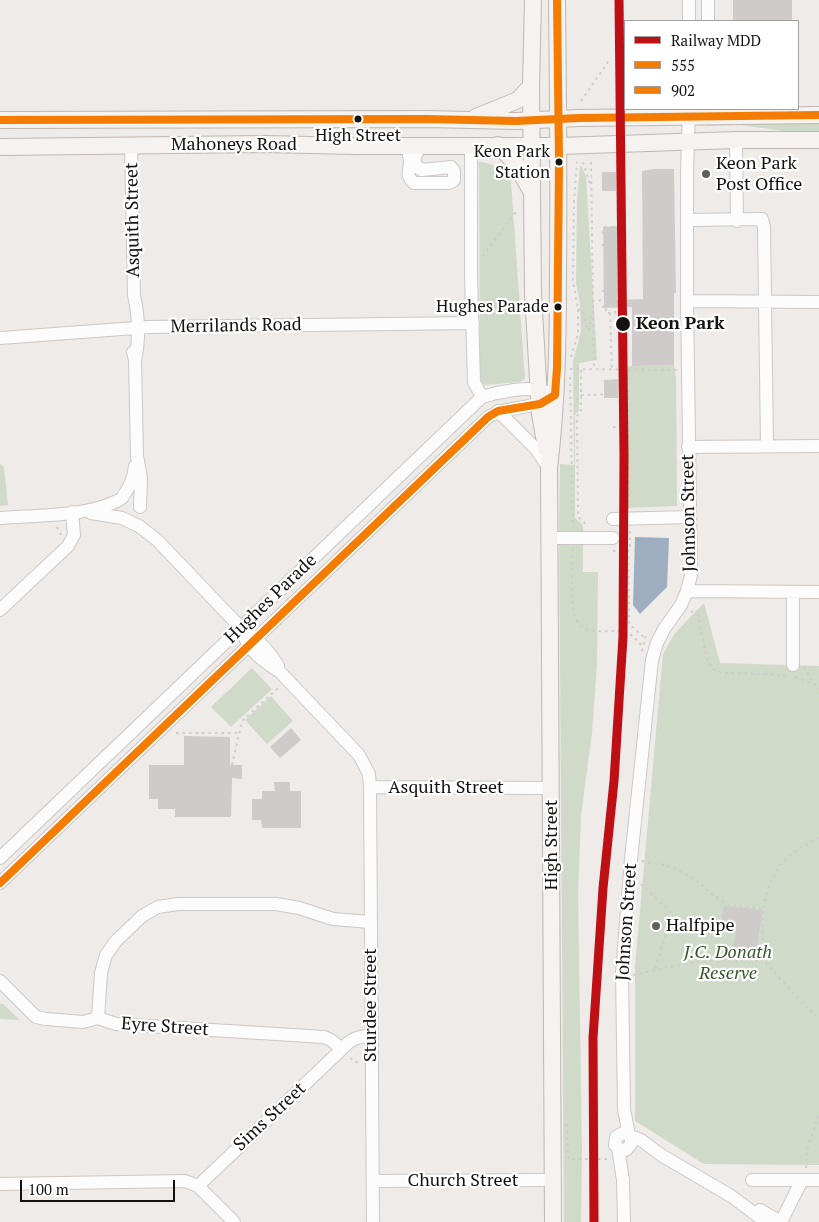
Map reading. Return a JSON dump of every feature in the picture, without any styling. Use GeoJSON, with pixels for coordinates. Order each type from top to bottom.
{"type":"FeatureCollection","features":[{"type":"Feature","properties":{"kind":"main road","name":"High Street"},"geometry":{"type":"LineString","coordinates":[[533,0],[531,191],[534,309],[539,396],[549,468]]}},
{"type":"Feature","properties":{"kind":"main road","name":"High Street"},"geometry":{"type":"LineString","coordinates":[[554,1222],[549,468],[555,420],[557,368],[559,146],[557,0]]}},
{"type":"Feature","properties":{"kind":"main road"},"geometry":{"type":"LineString","coordinates":[[472,119],[518,100],[531,86]]}},
{"type":"Feature","properties":{"kind":"main road","name":"Mahoneys Road"},"geometry":{"type":"LineString","coordinates":[[4,120],[531,120],[710,112],[819,115]]}},
{"type":"Feature","properties":{"kind":"main road"},"geometry":{"type":"LineString","coordinates":[[413,146],[426,134],[426,119]]}},
{"type":"Feature","properties":{"kind":"main road"},"geometry":{"type":"LineString","coordinates":[[4,120],[4,147]]}},
{"type":"Feature","properties":{"kind":"main road","name":"Mahoneys Road"},"geometry":{"type":"LineString","coordinates":[[4,147],[264,144],[559,146],[736,140],[819,140]]}},
{"type":"Feature","properties":{"kind":"main road"},"geometry":{"type":"LineString","coordinates":[[498,145],[516,164],[531,191]]}},
{"type":"Feature","properties":{"kind":"street"},"geometry":{"type":"LineString","coordinates":[[689,0],[689,20]]}},
{"type":"Feature","properties":{"kind":"street"},"geometry":{"type":"LineString","coordinates":[[708,0],[708,20]]}},
{"type":"Feature","properties":{"kind":"street","name":"Johnson Street"},"geometry":{"type":"LineString","coordinates":[[624,1222],[622,973],[631,859],[652,660],[660,636],[688,591],[691,575],[687,301],[689,113]]}},
{"type":"Feature","properties":{"kind":"street"},"geometry":{"type":"LineString","coordinates":[[736,140],[737,221]]}},
{"type":"Feature","properties":{"kind":"street","name":"Asquith Street"},"geometry":{"type":"LineString","coordinates":[[131,145],[134,296],[131,314],[135,328],[132,342],[135,360],[137,456],[141,478],[140,508],[157,540]]}},
{"type":"Feature","properties":{"kind":"street"},"geometry":{"type":"LineString","coordinates":[[471,145],[471,273],[474,382],[482,397]]}},
{"type":"Feature","properties":{"kind":"street"},"geometry":{"type":"LineString","coordinates":[[687,220],[762,220],[764,227],[766,302],[767,446]]}},
{"type":"Feature","properties":{"kind":"street"},"geometry":{"type":"LineString","coordinates":[[687,301],[819,302]]}},
{"type":"Feature","properties":{"kind":"street","name":"Merrilands Road"},"geometry":{"type":"LineString","coordinates":[[0,338],[135,328],[473,323]]}},
{"type":"Feature","properties":{"kind":"street","name":"Hughes Parade"},"geometry":{"type":"LineString","coordinates":[[0,858],[482,397],[493,393],[555,396]]}},
{"type":"Feature","properties":{"kind":"street","name":"Hughes Parade"},"geometry":{"type":"LineString","coordinates":[[0,883],[253,643],[462,440],[488,417],[498,411],[539,396]]}},
{"type":"Feature","properties":{"kind":"street"},"geometry":{"type":"LineString","coordinates":[[498,411],[536,448],[549,468]]}},
{"type":"Feature","properties":{"kind":"street"},"geometry":{"type":"LineString","coordinates":[[450,428],[462,440]]}},
{"type":"Feature","properties":{"kind":"street"},"geometry":{"type":"LineString","coordinates":[[688,447],[819,446]]}},
{"type":"Feature","properties":{"kind":"street","name":"Asquith Street"},"geometry":{"type":"LineString","coordinates":[[121,499],[134,477],[137,456]]}},
{"type":"Feature","properties":{"kind":"street"},"geometry":{"type":"LineString","coordinates":[[0,518],[78,512],[108,506],[126,496],[133,498],[139,503],[140,508],[134,518],[78,512]]}},
{"type":"Feature","properties":{"kind":"street"},"geometry":{"type":"LineString","coordinates":[[121,499],[116,510],[123,518]]}},
{"type":"Feature","properties":{"kind":"street"},"geometry":{"type":"LineString","coordinates":[[0,610],[74,535],[78,512]]}},
{"type":"Feature","properties":{"kind":"street"},"geometry":{"type":"LineString","coordinates":[[613,519],[690,517]]}},
{"type":"Feature","properties":{"kind":"street","name":"Asquith Street"},"geometry":{"type":"LineString","coordinates":[[123,518],[139,526],[157,540],[253,643],[273,658],[284,675],[359,755],[368,774],[370,787],[551,788]]}},
{"type":"Feature","properties":{"kind":"street"},"geometry":{"type":"LineString","coordinates":[[549,538],[613,545]]}},
{"type":"Feature","properties":{"kind":"street"},"geometry":{"type":"LineString","coordinates":[[688,591],[819,592]]}},
{"type":"Feature","properties":{"kind":"street"},"geometry":{"type":"LineString","coordinates":[[793,592],[799,666]]}},
{"type":"Feature","properties":{"kind":"street"},"geometry":{"type":"LineString","coordinates":[[136,728],[150,741]]}},
{"type":"Feature","properties":{"kind":"street","name":"Sturdee Street"},"geometry":{"type":"LineString","coordinates":[[370,787],[373,1222]]}},
{"type":"Feature","properties":{"kind":"street"},"geometry":{"type":"LineString","coordinates":[[98,1018],[102,973],[106,955],[116,941],[142,916],[158,907],[178,904],[276,904],[299,908],[333,919],[370,922]]}},
{"type":"Feature","properties":{"kind":"street","name":"Eyre Street"},"geometry":{"type":"LineString","coordinates":[[0,981],[36,1017],[83,1022],[98,1018],[116,1024],[324,1037],[331,1040],[345,1052]]}},
{"type":"Feature","properties":{"kind":"street","name":"Sims Street"},"geometry":{"type":"LineString","coordinates":[[198,1186],[345,1052],[348,1042],[354,1038],[371,1035]]}},
{"type":"Feature","properties":{"kind":"street"},"geometry":{"type":"LineString","coordinates":[[345,1052],[353,1046],[371,1053]]}},
{"type":"Feature","properties":{"kind":"street"},"geometry":{"type":"LineString","coordinates":[[624,1144],[641,1140],[660,1155],[781,1222],[803,1180]]}},
{"type":"Feature","properties":{"kind":"street","name":"Church Street"},"geometry":{"type":"LineString","coordinates":[[373,1182],[553,1180]]}},
{"type":"Feature","properties":{"kind":"street"},"geometry":{"type":"LineString","coordinates":[[752,1180],[819,1180]]}},
{"type":"Feature","properties":{"kind":"street"},"geometry":{"type":"LineString","coordinates":[[0,1184],[185,1181],[198,1186],[234,1222]]}},
{"type":"Feature","properties":{"kind":"street"},"geometry":{"type":"LineString","coordinates":[[731,1196],[766,1222]]}},
{"type":"Feature","properties":{"kind":"path"},"geometry":{"type":"LineString","coordinates":[[581,101],[610,59]]}},
{"type":"Feature","properties":{"kind":"path"},"geometry":{"type":"LineString","coordinates":[[571,358],[578,334],[578,309],[573,282],[574,201],[577,162]]}},
{"type":"Feature","properties":{"kind":"path"},"geometry":{"type":"LineString","coordinates":[[583,162],[591,188]]}},
{"type":"Feature","properties":{"kind":"path"},"geometry":{"type":"LineString","coordinates":[[591,162],[594,370]]}},
{"type":"Feature","properties":{"kind":"path"},"geometry":{"type":"LineString","coordinates":[[471,273],[518,209]]}},
{"type":"Feature","properties":{"kind":"path"},"geometry":{"type":"LineString","coordinates":[[605,241],[605,228],[614,227]]}},
{"type":"Feature","properties":{"kind":"path"},"geometry":{"type":"LineString","coordinates":[[602,232],[618,232]]}},
{"type":"Feature","properties":{"kind":"path"},"geometry":{"type":"LineString","coordinates":[[610,232],[610,241]]}},
{"type":"Feature","properties":{"kind":"path"},"geometry":{"type":"LineString","coordinates":[[602,245],[618,245]]}},
{"type":"Feature","properties":{"kind":"path"},"geometry":{"type":"LineString","coordinates":[[602,291],[615,294],[614,313],[610,313]]}},
{"type":"Feature","properties":{"kind":"path"},"geometry":{"type":"LineString","coordinates":[[610,313],[606,313],[606,294],[619,291]]}},
{"type":"Feature","properties":{"kind":"path"},"geometry":{"type":"LineString","coordinates":[[610,293],[610,306]]}},
{"type":"Feature","properties":{"kind":"path"},"geometry":{"type":"LineString","coordinates":[[578,309],[583,311],[586,330],[590,329],[592,300]]}},
{"type":"Feature","properties":{"kind":"path"},"geometry":{"type":"LineString","coordinates":[[592,300],[606,300]]}},
{"type":"Feature","properties":{"kind":"path"},"geometry":{"type":"LineString","coordinates":[[602,306],[619,306]]}},
{"type":"Feature","properties":{"kind":"path"},"geometry":{"type":"LineString","coordinates":[[610,313],[612,370]]}},
{"type":"Feature","properties":{"kind":"path"},"geometry":{"type":"LineString","coordinates":[[570,404],[571,364]]}},
{"type":"Feature","properties":{"kind":"path"},"geometry":{"type":"LineString","coordinates":[[570,369],[688,370]]}},
{"type":"Feature","properties":{"kind":"path"},"geometry":{"type":"LineString","coordinates":[[581,370],[581,412],[577,416],[578,517],[589,528]]}},
{"type":"Feature","properties":{"kind":"path"},"geometry":{"type":"LineString","coordinates":[[628,370],[629,514]]}},
{"type":"Feature","properties":{"kind":"path"},"geometry":{"type":"LineString","coordinates":[[581,395],[628,394]]}},
{"type":"Feature","properties":{"kind":"path"},"geometry":{"type":"LineString","coordinates":[[613,427],[629,427]]}},
{"type":"Feature","properties":{"kind":"path"},"geometry":{"type":"LineString","coordinates":[[630,523],[630,549],[628,551],[629,624],[645,638]]}},
{"type":"Feature","properties":{"kind":"path"},"geometry":{"type":"LineString","coordinates":[[56,524],[65,542]]}},
{"type":"Feature","properties":{"kind":"path"},"geometry":{"type":"LineString","coordinates":[[613,545],[628,551]]}},
{"type":"Feature","properties":{"kind":"path"},"geometry":{"type":"LineString","coordinates":[[693,612],[698,616],[707,659],[712,669],[722,673],[768,674],[798,678],[819,685]]}},
{"type":"Feature","properties":{"kind":"path"},"geometry":{"type":"LineString","coordinates":[[799,666],[819,689]]}},
{"type":"Feature","properties":{"kind":"path"},"geometry":{"type":"LineString","coordinates":[[232,765],[242,721],[284,675]]}},
{"type":"Feature","properties":{"kind":"path"},"geometry":{"type":"LineString","coordinates":[[176,733],[240,733]]}},
{"type":"Feature","properties":{"kind":"path"},"geometry":{"type":"LineString","coordinates":[[819,838],[798,849],[785,860],[769,886],[763,908],[762,929],[764,961],[819,1019]]}},
{"type":"Feature","properties":{"kind":"path"},"geometry":{"type":"LineString","coordinates":[[642,861],[672,868],[697,881],[730,906],[763,908]]}},
{"type":"Feature","properties":{"kind":"path"},"geometry":{"type":"LineString","coordinates":[[640,883],[672,914],[655,969]]}},
{"type":"Feature","properties":{"kind":"path"},"geometry":{"type":"LineString","coordinates":[[633,975],[692,962],[764,961]]}},
{"type":"Feature","properties":{"kind":"path"},"geometry":{"type":"LineString","coordinates":[[345,1052],[358,1062]]}},
{"type":"Feature","properties":{"kind":"path"},"geometry":{"type":"LineString","coordinates":[[803,1180],[808,1146],[819,1116]]}},
{"type":"Feature","properties":{"kind":"path"},"geometry":{"type":"LineString","coordinates":[[813,1130],[819,1123]]}},
{"type":"Feature","properties":{"kind":"path"},"geometry":{"type":"LineString","coordinates":[[553,1125],[568,1125],[568,1160],[608,1159],[624,1144]]}},
{"type":"Feature","properties":{"kind":"green space"},"geometry":{"type":"Polygon","coordinates":[[[708,121],[819,121],[819,132],[791,132],[740,125],[707,126],[708,121]]]}},
{"type":"Feature","properties":{"kind":"green space"},"geometry":{"type":"Polygon","coordinates":[[[479,161],[494,165],[502,170],[511,181],[525,379],[520,382],[485,385],[480,383],[479,161]]]}},
{"type":"Feature","properties":{"kind":"green space"},"geometry":{"type":"Polygon","coordinates":[[[580,166],[586,177],[597,360],[579,363],[579,411],[575,415],[575,518],[583,525],[583,572],[598,572],[597,664],[592,733],[581,816],[578,895],[582,1149],[581,1222],[564,1222],[559,521],[560,464],[574,465],[573,362],[581,331],[580,304],[576,283],[577,201],[580,166]]]}},
{"type":"Feature","properties":{"kind":"green space"},"geometry":{"type":"Polygon","coordinates":[[[674,365],[676,378],[677,506],[624,508],[622,366],[674,365]]]}},
{"type":"Feature","properties":{"kind":"green space"},"geometry":{"type":"Polygon","coordinates":[[[0,464],[4,467],[8,505],[0,506],[0,464]]]}},
{"type":"Feature","properties":{"kind":"green space","name":"J.C. Donath Reserve"},"geometry":{"type":"Polygon","coordinates":[[[704,603],[720,663],[819,666],[819,1165],[704,1164],[635,1121],[635,966],[663,654],[675,633],[704,603]]]}},
{"type":"Feature","properties":{"kind":"green space"},"geometry":{"type":"Polygon","coordinates":[[[252,668],[272,689],[231,727],[211,707],[252,668]]]}},
{"type":"Feature","properties":{"kind":"green space"},"geometry":{"type":"Polygon","coordinates":[[[271,696],[293,721],[267,744],[245,720],[271,696]]]}},
{"type":"Feature","properties":{"kind":"green space"},"geometry":{"type":"Polygon","coordinates":[[[0,1004],[3,1004],[20,1020],[0,1019],[0,1004]]]}},
{"type":"Feature","properties":{"kind":"water"},"geometry":{"type":"Polygon","coordinates":[[[635,537],[669,538],[667,587],[640,614],[633,605],[635,537]]]}},
{"type":"Feature","properties":{"kind":"building"},"geometry":{"type":"Polygon","coordinates":[[[733,0],[792,0],[792,20],[733,20],[733,0]]]}},
{"type":"Feature","properties":{"kind":"building"},"geometry":{"type":"Polygon","coordinates":[[[674,169],[676,293],[674,293],[674,365],[632,366],[632,307],[604,308],[603,227],[617,226],[617,300],[643,299],[642,171],[674,169]]]}},
{"type":"Feature","properties":{"kind":"building"},"geometry":{"type":"Polygon","coordinates":[[[602,172],[616,172],[616,191],[602,191],[602,172]]]}},
{"type":"Feature","properties":{"kind":"building"},"geometry":{"type":"Polygon","coordinates":[[[618,379],[618,398],[604,398],[604,380],[618,379]]]}},
{"type":"Feature","properties":{"kind":"building"},"geometry":{"type":"Polygon","coordinates":[[[291,728],[301,740],[280,758],[270,747],[291,728]]]}},
{"type":"Feature","properties":{"kind":"building"},"geometry":{"type":"Polygon","coordinates":[[[184,736],[230,737],[230,765],[242,765],[242,779],[232,778],[231,817],[175,817],[175,809],[158,809],[158,799],[149,799],[149,765],[184,765],[184,736]]]}},
{"type":"Feature","properties":{"kind":"building"},"geometry":{"type":"Polygon","coordinates":[[[274,782],[290,782],[290,791],[301,791],[301,828],[262,828],[261,820],[252,820],[252,799],[262,799],[262,791],[275,791],[274,782]]]}},
{"type":"Feature","properties":{"kind":"building"},"geometry":{"type":"Polygon","coordinates":[[[724,906],[763,910],[755,957],[731,953],[736,933],[720,931],[724,906]]]}},
{"type":"Feature","properties":{"kind":"rail line","name":"MDD"},"geometry":{"type":"LineString","coordinates":[[594,1222],[593,1038],[603,888],[614,781],[623,637],[624,456],[619,0]]}},
{"type":"Feature","properties":{"kind":"transit line","name":"555"},"geometry":{"type":"LineString","coordinates":[[0,883],[488,417],[498,411],[540,404],[555,395],[557,368],[559,162],[557,0]]}},
{"type":"Feature","properties":{"kind":"transit line","name":"902"},"geometry":{"type":"LineString","coordinates":[[0,120],[426,119],[516,121],[579,118],[819,115]]}},
{"type":"Feature","properties":{"kind":"place","name":"High Street"},"geometry":{"type":"Point","coordinates":[358,119]}},
{"type":"Feature","properties":{"kind":"place","name":"Keon Park Station"},"geometry":{"type":"Point","coordinates":[559,162]}},
{"type":"Feature","properties":{"kind":"place","name":"Keon Park Post Office"},"geometry":{"type":"Point","coordinates":[706,174]}},
{"type":"Feature","properties":{"kind":"place","name":"Hughes Parade"},"geometry":{"type":"Point","coordinates":[558,307]}},
{"type":"Feature","properties":{"kind":"place","name":"Keon Park"},"geometry":{"type":"Point","coordinates":[623,324]}},
{"type":"Feature","properties":{"kind":"place","name":"Halfpipe"},"geometry":{"type":"Point","coordinates":[656,926]}}]}
